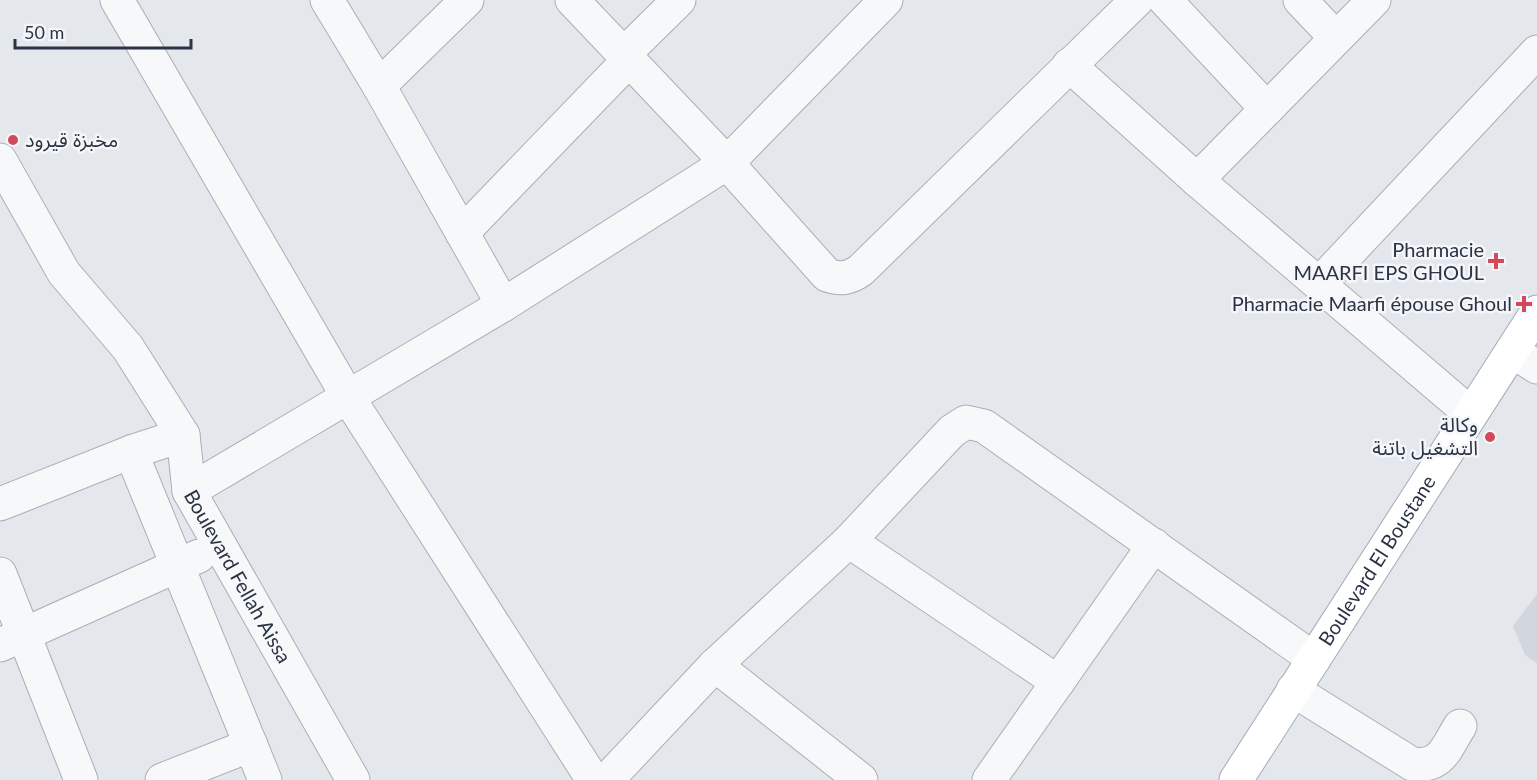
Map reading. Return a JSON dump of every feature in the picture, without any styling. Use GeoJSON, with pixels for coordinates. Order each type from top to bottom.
{"type":"FeatureCollection","features":[{"type":"Feature","properties":{"kind":"main road","name":"Boulevard El Boustane"},"geometry":{"type":"LineString","coordinates":[[1236,780],[1471,414],[1524,359],[1537,312]]}},
{"type":"Feature","properties":{"kind":"street"},"geometry":{"type":"LineString","coordinates":[[117,0],[348,397],[593,780]]}},
{"type":"Feature","properties":{"kind":"street"},"geometry":{"type":"LineString","coordinates":[[327,0],[379,86],[503,305]]}},
{"type":"Feature","properties":{"kind":"street"},"geometry":{"type":"LineString","coordinates":[[379,86],[467,0]]}},
{"type":"Feature","properties":{"kind":"street"},"geometry":{"type":"LineString","coordinates":[[572,0],[727,163],[828,275],[852,277],[1137,0]]}},
{"type":"Feature","properties":{"kind":"street"},"geometry":{"type":"LineString","coordinates":[[462,233],[679,0]]}},
{"type":"Feature","properties":{"kind":"street"},"geometry":{"type":"LineString","coordinates":[[189,491],[503,305],[650,214],[727,163],[886,0]]}},
{"type":"Feature","properties":{"kind":"street"},"geometry":{"type":"LineString","coordinates":[[1165,0],[1267,109]]}},
{"type":"Feature","properties":{"kind":"street"},"geometry":{"type":"LineString","coordinates":[[1299,0],[1336,38]]}},
{"type":"Feature","properties":{"kind":"street"},"geometry":{"type":"LineString","coordinates":[[1197,180],[1374,0]]}},
{"type":"Feature","properties":{"kind":"street"},"geometry":{"type":"LineString","coordinates":[[1319,284],[1537,52]]}},
{"type":"Feature","properties":{"kind":"street"},"geometry":{"type":"LineString","coordinates":[[1069,65],[1197,180],[1471,414]]}},
{"type":"Feature","properties":{"kind":"street","name":"Boulevard Fellah Aissa"},"geometry":{"type":"LineString","coordinates":[[0,160],[64,273],[128,348],[183,435],[189,491],[353,780]]}},
{"type":"Feature","properties":{"kind":"street"},"geometry":{"type":"LineString","coordinates":[[607,780],[715,665],[849,541],[952,431],[971,421],[984,426],[1314,659]]}},
{"type":"Feature","properties":{"kind":"street"},"geometry":{"type":"LineString","coordinates":[[0,504],[131,452],[183,435]]}},
{"type":"Feature","properties":{"kind":"street"},"geometry":{"type":"LineString","coordinates":[[131,452],[265,780]]}},
{"type":"Feature","properties":{"kind":"street"},"geometry":{"type":"LineString","coordinates":[[849,541],[1058,682]]}},
{"type":"Feature","properties":{"kind":"street"},"geometry":{"type":"LineString","coordinates":[[989,780],[1154,545]]}},
{"type":"Feature","properties":{"kind":"street"},"geometry":{"type":"LineString","coordinates":[[12,639],[220,547]]}},
{"type":"Feature","properties":{"kind":"street"},"geometry":{"type":"LineString","coordinates":[[0,574],[12,639],[81,780]]}},
{"type":"Feature","properties":{"kind":"street"},"geometry":{"type":"LineString","coordinates":[[715,665],[861,780]]}},
{"type":"Feature","properties":{"kind":"street"},"geometry":{"type":"LineString","coordinates":[[1293,690],[1412,764],[1425,766],[1435,763],[1460,726]]}},
{"type":"Feature","properties":{"kind":"street"},"geometry":{"type":"LineString","coordinates":[[162,780],[251,745]]}},
{"type":"Feature","properties":{"kind":"shaded area"},"geometry":{"type":"Polygon","coordinates":[[[1537,594],[1537,663],[1525,655],[1513,626],[1537,594]]]}},
{"type":"Feature","properties":{"kind":"place","name":"مخبزة قيرود"},"geometry":{"type":"Point","coordinates":[13,140]}},
{"type":"Feature","properties":{"kind":"place","name":"Pharmacie MAARFI EPS GHOUL"},"geometry":{"type":"Point","coordinates":[1496,261]}},
{"type":"Feature","properties":{"kind":"place","name":"Pharmacie Maarfi épouse Ghoul"},"geometry":{"type":"Point","coordinates":[1524,304]}},
{"type":"Feature","properties":{"kind":"place","name":"وكالة التشغيل باتنة"},"geometry":{"type":"Point","coordinates":[1490,437]}}]}
